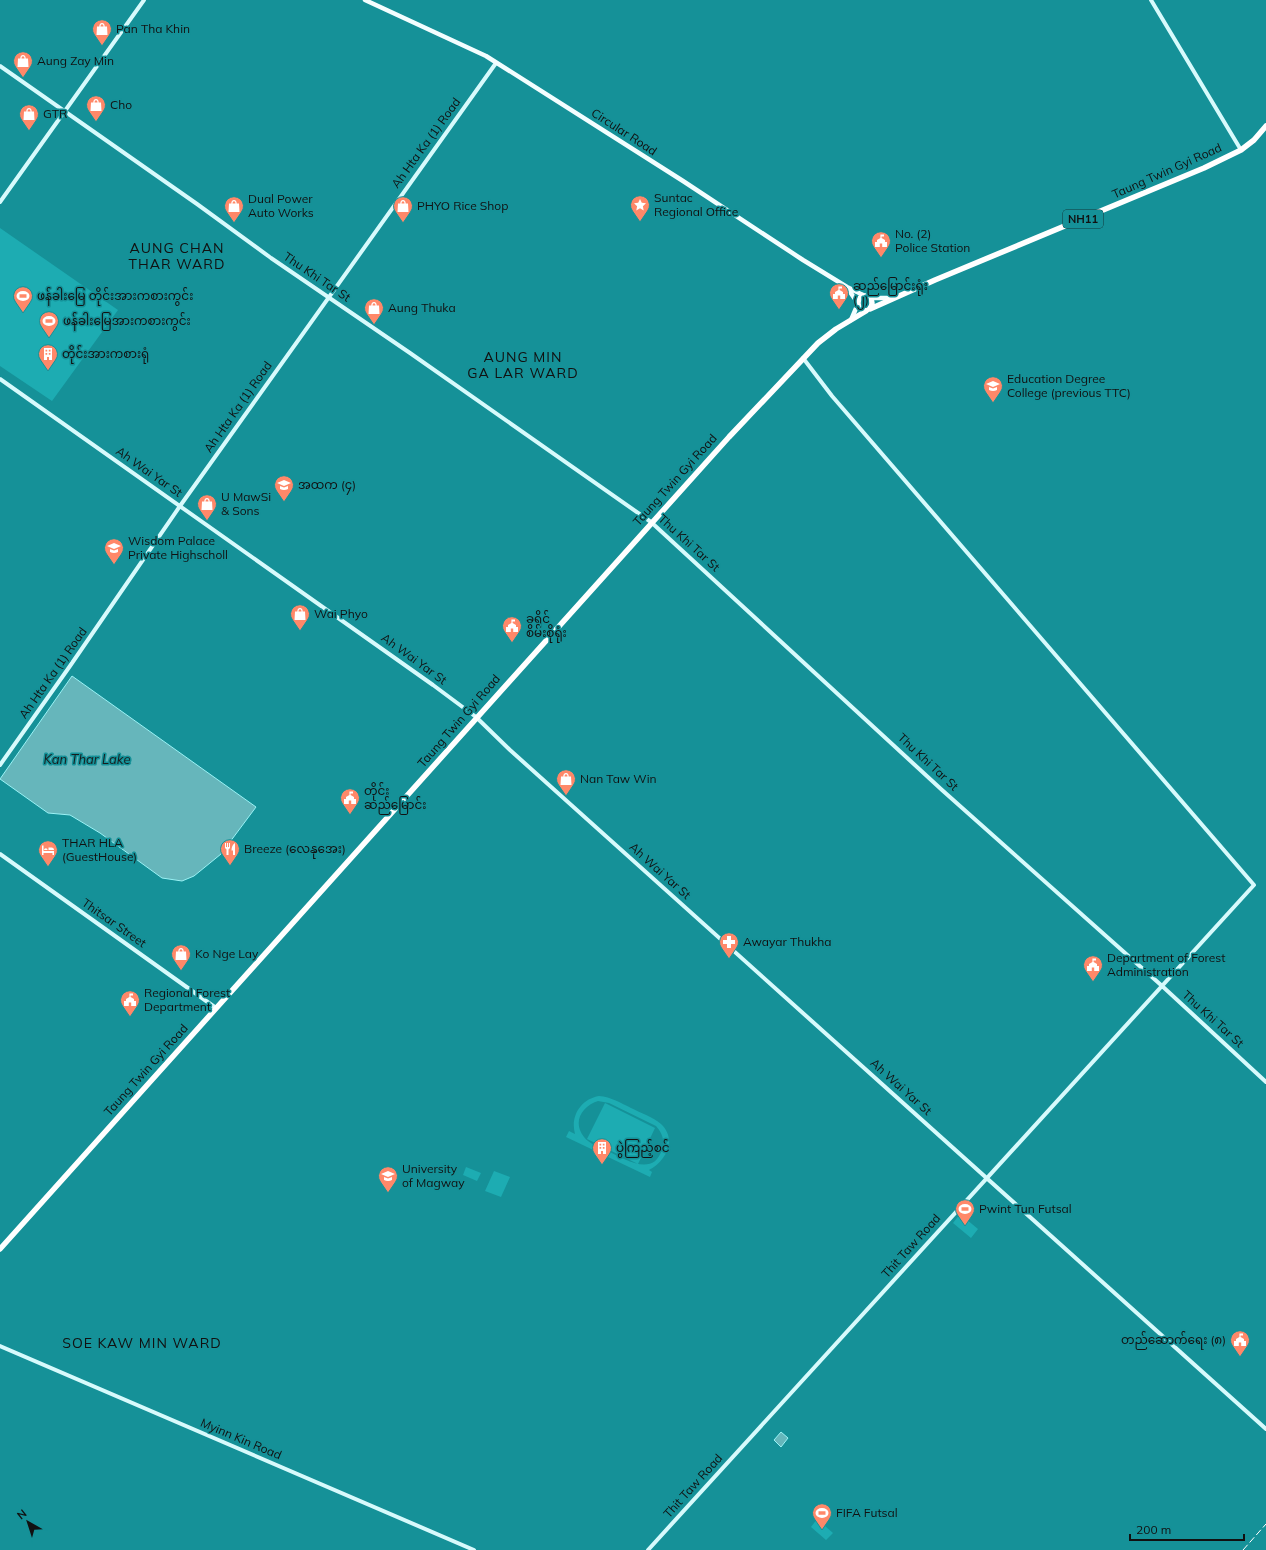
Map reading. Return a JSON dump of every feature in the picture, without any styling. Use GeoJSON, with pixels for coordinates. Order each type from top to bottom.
{"type":"FeatureCollection","features":[{"type":"Feature","properties":{"kind":"highway","name":"Taung Twin Gyi Road"},"geometry":{"type":"LineString","coordinates":[[0,1249],[372,836],[476,717],[651,522],[818,343],[851,320],[891,298],[1204,168],[1241,150],[1254,140],[1266,126]]}},
{"type":"Feature","properties":{"kind":"highway"},"geometry":{"type":"LineString","coordinates":[[868,297],[872,306],[868,310],[862,311],[857,304],[859,298],[868,297]]}},
{"type":"Feature","properties":{"kind":"main road","name":"Circular Road"},"geometry":{"type":"LineString","coordinates":[[365,0],[462,44],[496,63],[847,287],[868,297],[891,298]]}},
{"type":"Feature","properties":{"kind":"main road"},"geometry":{"type":"LineString","coordinates":[[847,287],[857,304],[851,320]]}},
{"type":"Feature","properties":{"kind":"street"},"geometry":{"type":"LineString","coordinates":[[0,202],[144,0]]}},
{"type":"Feature","properties":{"kind":"street"},"geometry":{"type":"LineString","coordinates":[[1151,0],[1241,150]]}},
{"type":"Feature","properties":{"kind":"street","name":"Ah Hta Ka (1) Road"},"geometry":{"type":"LineString","coordinates":[[0,765],[180,506],[496,63]]}},
{"type":"Feature","properties":{"kind":"street","name":"Thu Khi Tar St"},"geometry":{"type":"LineString","coordinates":[[0,66],[197,204],[271,258],[410,353],[651,522],[942,790],[1161,985],[1266,1082]]}},
{"type":"Feature","properties":{"kind":"street","name":"Thit Taw Road"},"geometry":{"type":"LineString","coordinates":[[648,1550],[1161,985],[1254,885],[832,396],[803,358]]}},
{"type":"Feature","properties":{"kind":"street","name":"Ah Wai Yar St"},"geometry":{"type":"LineString","coordinates":[[0,379],[370,639],[476,717],[510,750],[1266,1429]]}},
{"type":"Feature","properties":{"kind":"street","name":"Thitsar Street"},"geometry":{"type":"LineString","coordinates":[[0,854],[216,1008]]}},
{"type":"Feature","properties":{"kind":"street","name":"Myinn Kin Road"},"geometry":{"type":"LineString","coordinates":[[0,1346],[474,1550]]}},
{"type":"Feature","properties":{"kind":"shaded area","name":"ဖန်ခါးမြေအားကစားကွင်း"},"geometry":{"type":"Polygon","coordinates":[[[0,228],[118,310],[52,401],[0,366],[0,228]]]}},
{"type":"Feature","properties":{"kind":"shaded area"},"geometry":{"type":"Polygon","coordinates":[[[599,1096],[616,1100],[654,1119],[666,1130],[669,1137],[667,1150],[660,1162],[649,1170],[652,1172],[650,1177],[566,1137],[569,1131],[575,1134],[574,1121],[578,1109],[593,1098],[599,1096]],[[598,1101],[592,1103],[580,1115],[579,1126],[584,1137],[592,1143],[630,1162],[638,1164],[652,1163],[658,1158],[663,1146],[661,1134],[656,1126],[609,1103],[598,1101]]]}},
{"type":"Feature","properties":{"kind":"shaded area"},"geometry":{"type":"Polygon","coordinates":[[[605,1103],[655,1128],[638,1164],[587,1139],[605,1103]]]}},
{"type":"Feature","properties":{"kind":"shaded area"},"geometry":{"type":"Polygon","coordinates":[[[466,1167],[481,1173],[477,1181],[463,1175],[466,1167]]]}},
{"type":"Feature","properties":{"kind":"shaded area"},"geometry":{"type":"Polygon","coordinates":[[[494,1171],[510,1177],[501,1197],[485,1191],[494,1171]]]}},
{"type":"Feature","properties":{"kind":"shaded area","name":"Pwint Tun Futsal"},"geometry":{"type":"Polygon","coordinates":[[[960,1214],[978,1229],[971,1238],[953,1223],[960,1214]]]}},
{"type":"Feature","properties":{"kind":"shaded area","name":"FIFA Futsal"},"geometry":{"type":"Polygon","coordinates":[[[817,1519],[833,1533],[826,1540],[811,1527],[817,1519]]]}},
{"type":"Feature","properties":{"kind":"water","name":"Kan Thar Lake"},"geometry":{"type":"Polygon","coordinates":[[[72,676],[256,807],[221,854],[194,876],[182,881],[162,878],[100,833],[70,815],[48,813],[0,779],[72,676]]]}},
{"type":"Feature","properties":{"kind":"water"},"geometry":{"type":"Polygon","coordinates":[[[781,1432],[788,1438],[781,1447],[774,1440],[781,1432]]]}},
{"type":"Feature","properties":{"kind":"railway"},"geometry":{"type":"LineString","coordinates":[[1243,1550],[1266,1524]]}},
{"type":"Feature","properties":{"kind":"place","name":"Pan Tha Khin"},"geometry":{"type":"Point","coordinates":[102,46]}},
{"type":"Feature","properties":{"kind":"place","name":"Aung Zay Min"},"geometry":{"type":"Point","coordinates":[23,78]}},
{"type":"Feature","properties":{"kind":"place","name":"Cho"},"geometry":{"type":"Point","coordinates":[96,122]}},
{"type":"Feature","properties":{"kind":"place","name":"GTR"},"geometry":{"type":"Point","coordinates":[29,131]}},
{"type":"Feature","properties":{"kind":"place","name":"Suntac Regional Office"},"geometry":{"type":"Point","coordinates":[640,222]}},
{"type":"Feature","properties":{"kind":"place","name":"Dual Power Auto Works"},"geometry":{"type":"Point","coordinates":[234,223]}},
{"type":"Feature","properties":{"kind":"place","name":"PHYO Rice Shop"},"geometry":{"type":"Point","coordinates":[403,223]}},
{"type":"Feature","properties":{"kind":"place","name":"No. (2) Police Station"},"geometry":{"type":"Point","coordinates":[881,258]}},
{"type":"Feature","properties":{"kind":"place","name":"ဆည်မြောင်းရုံး (၂)"},"geometry":{"type":"Point","coordinates":[839,310]}},
{"type":"Feature","properties":{"kind":"place","name":"ဖန်ခါးမြေ တိုင်းအားကစားကွင်း"},"geometry":{"type":"Point","coordinates":[23,313]}},
{"type":"Feature","properties":{"kind":"place","name":"Aung Thuka"},"geometry":{"type":"Point","coordinates":[374,325]}},
{"type":"Feature","properties":{"kind":"place","name":"ဖန်ခါးမြေအားကစားကွင်း"},"geometry":{"type":"Point","coordinates":[49,338]}},
{"type":"Feature","properties":{"kind":"place","name":"တိုင်းအားကစားရုံ"},"geometry":{"type":"Point","coordinates":[48,371]}},
{"type":"Feature","properties":{"kind":"place","name":"Education Degree College (previous TTC)"},"geometry":{"type":"Point","coordinates":[993,403]}},
{"type":"Feature","properties":{"kind":"place","name":"အထက (၄)"},"geometry":{"type":"Point","coordinates":[284,502]}},
{"type":"Feature","properties":{"kind":"place","name":"U MawSi & Sons"},"geometry":{"type":"Point","coordinates":[207,521]}},
{"type":"Feature","properties":{"kind":"place","name":"Wisdom Palace Private Highscholl"},"geometry":{"type":"Point","coordinates":[114,565]}},
{"type":"Feature","properties":{"kind":"place","name":"Wai Phyo"},"geometry":{"type":"Point","coordinates":[300,631]}},
{"type":"Feature","properties":{"kind":"place","name":"ခရိုင် စိမ်းစိုရုံး"},"geometry":{"type":"Point","coordinates":[512,643]}},
{"type":"Feature","properties":{"kind":"place","name":"Nan Taw Win"},"geometry":{"type":"Point","coordinates":[566,796]}},
{"type":"Feature","properties":{"kind":"place","name":"တိုင်း ဆည်မြောင်း"},"geometry":{"type":"Point","coordinates":[350,815]}},
{"type":"Feature","properties":{"kind":"place","name":"Breeze (လေနုအေး)"},"geometry":{"type":"Point","coordinates":[230,866]}},
{"type":"Feature","properties":{"kind":"place","name":"THAR HLA (GuestHouse)"},"geometry":{"type":"Point","coordinates":[48,867]}},
{"type":"Feature","properties":{"kind":"place","name":"Awayar Thukha"},"geometry":{"type":"Point","coordinates":[729,959]}},
{"type":"Feature","properties":{"kind":"place","name":"Ko Nge Lay"},"geometry":{"type":"Point","coordinates":[181,971]}},
{"type":"Feature","properties":{"kind":"place","name":"Department of Forest Administration"},"geometry":{"type":"Point","coordinates":[1093,982]}},
{"type":"Feature","properties":{"kind":"place","name":"Regional Forest Department"},"geometry":{"type":"Point","coordinates":[130,1017]}},
{"type":"Feature","properties":{"kind":"place","name":"ပွဲကြည့်စင်"},"geometry":{"type":"Point","coordinates":[602,1165]}},
{"type":"Feature","properties":{"kind":"place","name":"University of Magway"},"geometry":{"type":"Point","coordinates":[388,1193]}},
{"type":"Feature","properties":{"kind":"place","name":"Pwint Tun Futsal"},"geometry":{"type":"Point","coordinates":[965,1226]}},
{"type":"Feature","properties":{"kind":"place","name":"တည်ဆောက်ရေး (၈)"},"geometry":{"type":"Point","coordinates":[1240,1357]}},
{"type":"Feature","properties":{"kind":"place","name":"FIFA Futsal"},"geometry":{"type":"Point","coordinates":[822,1530]}},
{"type":"Feature","properties":{"kind":"district","name":"AUNG CHAN THAR WARD"},"geometry":{"type":"Point","coordinates":[177,256]}},
{"type":"Feature","properties":{"kind":"district","name":"AUNG MIN GA LAR WARD"},"geometry":{"type":"Point","coordinates":[523,366]}},
{"type":"Feature","properties":{"kind":"district","name":"SOE KAW MIN WARD"},"geometry":{"type":"Point","coordinates":[142,1343]}}]}
